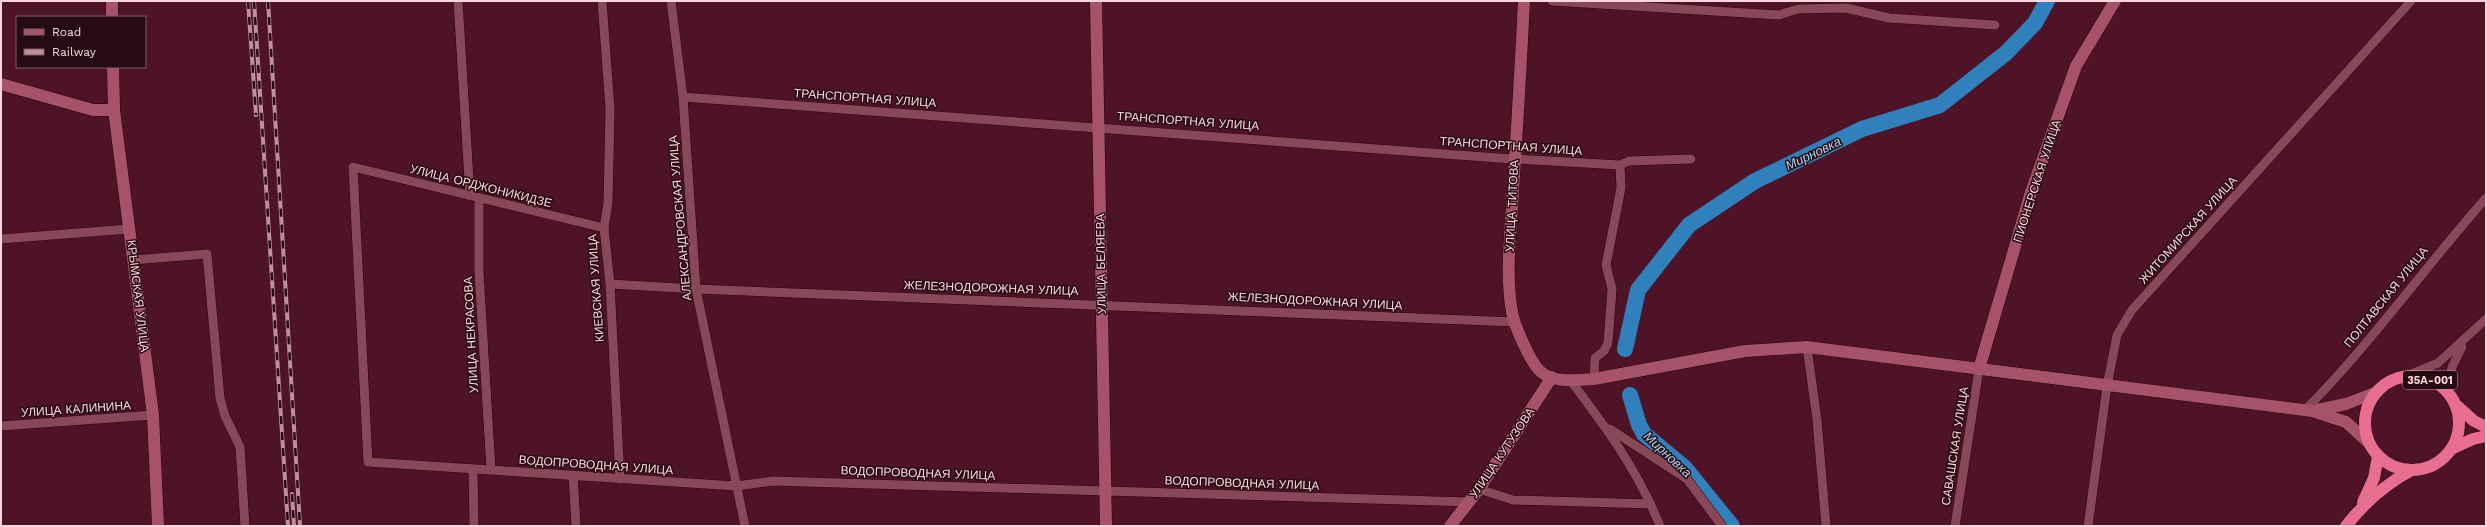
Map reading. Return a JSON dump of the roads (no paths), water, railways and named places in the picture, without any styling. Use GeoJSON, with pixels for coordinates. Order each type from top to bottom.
{"type":"FeatureCollection","features":[{"type":"Feature","properties":{"kind":"highway","name":"35А-001"},"geometry":{"type":"LineString","coordinates":[[2455,404],[2458,428],[2457,435],[2450,449],[2440,460],[2427,468],[2412,470],[2393,467],[2378,456],[2368,442],[2365,429],[2365,416],[2369,403],[2377,392],[2389,382],[2404,377],[2420,377],[2435,382],[2448,392],[2455,404],[2474,421],[2486,427]]}},
{"type":"Feature","properties":{"kind":"highway","name":"35А-001"},"geometry":{"type":"LineString","coordinates":[[2450,449],[2473,439],[2486,436]]}},
{"type":"Feature","properties":{"kind":"highway","name":"35А-001"},"geometry":{"type":"LineString","coordinates":[[2360,509],[2374,478],[2378,456]]}},
{"type":"Feature","properties":{"kind":"highway","name":"35А-001"},"geometry":{"type":"LineString","coordinates":[[2346,526],[2360,509],[2386,485],[2412,470]]}},
{"type":"Feature","properties":{"kind":"main road"},"geometry":{"type":"LineString","coordinates":[[112,1],[112,16]]}},
{"type":"Feature","properties":{"kind":"main road","name":"УЛИЦА БЕЛЯЕВА"},"geometry":{"type":"LineString","coordinates":[[1096,1],[1106,526]]}},
{"type":"Feature","properties":{"kind":"main road","name":"УЛИЦА ТИТОВА"},"geometry":{"type":"LineString","coordinates":[[1524,1],[1509,261],[1512,312],[1515,322],[1538,370],[1552,378],[1571,381],[1594,379],[1745,351],[1807,347],[2308,411]]}},
{"type":"Feature","properties":{"kind":"main road","name":"ПИОНЕРСКАЯ УЛИЦА"},"geometry":{"type":"LineString","coordinates":[[1979,369],[2031,192],[2076,66],[2115,1]]}},
{"type":"Feature","properties":{"kind":"main road","name":"КРЫМСКАЯ УЛИЦА"},"geometry":{"type":"LineString","coordinates":[[113,68],[114,110],[153,415],[158,526]]}},
{"type":"Feature","properties":{"kind":"main road"},"geometry":{"type":"LineString","coordinates":[[1,84],[93,110],[114,110]]}},
{"type":"Feature","properties":{"kind":"main road","name":"УЛИЦА КУТУЗОВА"},"geometry":{"type":"LineString","coordinates":[[1450,526],[1479,489],[1552,378]]}},
{"type":"Feature","properties":{"kind":"main road"},"geometry":{"type":"LineString","coordinates":[[2308,411],[2346,404],[2377,392]]}},
{"type":"Feature","properties":{"kind":"main road"},"geometry":{"type":"LineString","coordinates":[[2308,411],[2346,422],[2368,442]]}},
{"type":"Feature","properties":{"kind":"street","name":"УЛИЦА НЕКРАСОВА"},"geometry":{"type":"LineString","coordinates":[[458,1],[475,197],[491,470]]}},
{"type":"Feature","properties":{"kind":"street","name":"КИЕВСКАЯ УЛИЦА"},"geometry":{"type":"LineString","coordinates":[[602,1],[610,108],[608,204],[604,228],[610,284],[620,478]]}},
{"type":"Feature","properties":{"kind":"street","name":"АЛЕКСАНДРОВСКАЯ УЛИЦА"},"geometry":{"type":"LineString","coordinates":[[672,1],[682,97],[696,289],[745,526]]}},
{"type":"Feature","properties":{"kind":"street"},"geometry":{"type":"LineString","coordinates":[[1552,1],[1779,15],[1798,9],[1846,8],[1889,18],[1995,25]]}},
{"type":"Feature","properties":{"kind":"street","name":"ЖИТОМИРСКАЯ УЛИЦА"},"geometry":{"type":"LineString","coordinates":[[2088,526],[2107,386],[2117,335],[2132,310],[2411,1]]}},
{"type":"Feature","properties":{"kind":"street","name":"ТРАНСПОРТНАЯ УЛИЦА"},"geometry":{"type":"LineString","coordinates":[[682,97],[1098,126],[1498,158],[1515,157],[1620,165],[1629,162],[1691,159]]}},
{"type":"Feature","properties":{"kind":"street"},"geometry":{"type":"LineString","coordinates":[[1594,379],[1595,358],[1604,351],[1608,343],[1612,289],[1606,265],[1620,188],[1620,165]]}},
{"type":"Feature","properties":{"kind":"street","name":"УЛИЦА ОРДЖОНИКИДЗЕ"},"geometry":{"type":"LineString","coordinates":[[368,462],[353,167],[604,228]]}},
{"type":"Feature","properties":{"kind":"street","name":"ПОЛТАВСКАЯ УЛИЦА"},"geometry":{"type":"LineString","coordinates":[[2308,411],[2403,299],[2440,250],[2486,198]]}},
{"type":"Feature","properties":{"kind":"street"},"geometry":{"type":"LineString","coordinates":[[1,239],[129,229]]}},
{"type":"Feature","properties":{"kind":"street"},"geometry":{"type":"LineString","coordinates":[[133,260],[207,254],[220,398],[225,416],[240,447],[245,526]]}},
{"type":"Feature","properties":{"kind":"street","name":"ЖЕЛЕЗНОДОРОЖНАЯ УЛИЦА"},"geometry":{"type":"LineString","coordinates":[[610,284],[696,289],[1102,304],[1515,322]]}},
{"type":"Feature","properties":{"kind":"street"},"geometry":{"type":"LineString","coordinates":[[2404,377],[2438,364],[2486,319]]}},
{"type":"Feature","properties":{"kind":"street"},"geometry":{"type":"LineString","coordinates":[[2448,392],[2455,359],[2467,337]]}},
{"type":"Feature","properties":{"kind":"street"},"geometry":{"type":"LineString","coordinates":[[1807,347],[1817,420],[1826,526]]}},
{"type":"Feature","properties":{"kind":"street","name":"САВАШСКАЯ УЛИЦА"},"geometry":{"type":"LineString","coordinates":[[1954,526],[1979,369]]}},
{"type":"Feature","properties":{"kind":"street"},"geometry":{"type":"LineString","coordinates":[[1571,381],[1620,445],[1651,504],[1660,526]]}},
{"type":"Feature","properties":{"kind":"street","name":"УЛИЦА КАЛИНИНА"},"geometry":{"type":"LineString","coordinates":[[1,426],[153,415]]}},
{"type":"Feature","properties":{"kind":"street"},"geometry":{"type":"LineString","coordinates":[[1604,425],[1687,479],[1722,526]]}},
{"type":"Feature","properties":{"kind":"street","name":"ВОДОПРОВОДНАЯ УЛИЦА"},"geometry":{"type":"LineString","coordinates":[[368,462],[736,486],[773,481],[1469,502]]}},
{"type":"Feature","properties":{"kind":"street"},"geometry":{"type":"LineString","coordinates":[[473,469],[474,526]]}},
{"type":"Feature","properties":{"kind":"street"},"geometry":{"type":"LineString","coordinates":[[573,475],[576,526]]}},
{"type":"Feature","properties":{"kind":"street"},"geometry":{"type":"LineString","coordinates":[[1479,489],[1513,500],[1651,504]]}},
{"type":"Feature","properties":{"kind":"waterway","name":"Мирновка"},"geometry":{"type":"LineString","coordinates":[[1625,349],[1638,290],[1689,225],[1755,181],[1862,129],[1940,105],[2006,53],[2035,23],[2047,1]]}},
{"type":"Feature","properties":{"kind":"waterway","name":"Мирновка"},"geometry":{"type":"LineString","coordinates":[[1630,395],[1639,425],[1644,434],[1685,468],[1732,526]]}},
{"type":"Feature","properties":{"kind":"railway"},"geometry":{"type":"LineString","coordinates":[[248,1],[256,115]]}},
{"type":"Feature","properties":{"kind":"railway"},"geometry":{"type":"LineString","coordinates":[[254,1],[288,526]]}},
{"type":"Feature","properties":{"kind":"railway"},"geometry":{"type":"LineString","coordinates":[[268,1],[300,526]]}},
{"type":"Feature","properties":{"kind":"railway"},"geometry":{"type":"LineString","coordinates":[[292,494],[294,526]]}}]}
